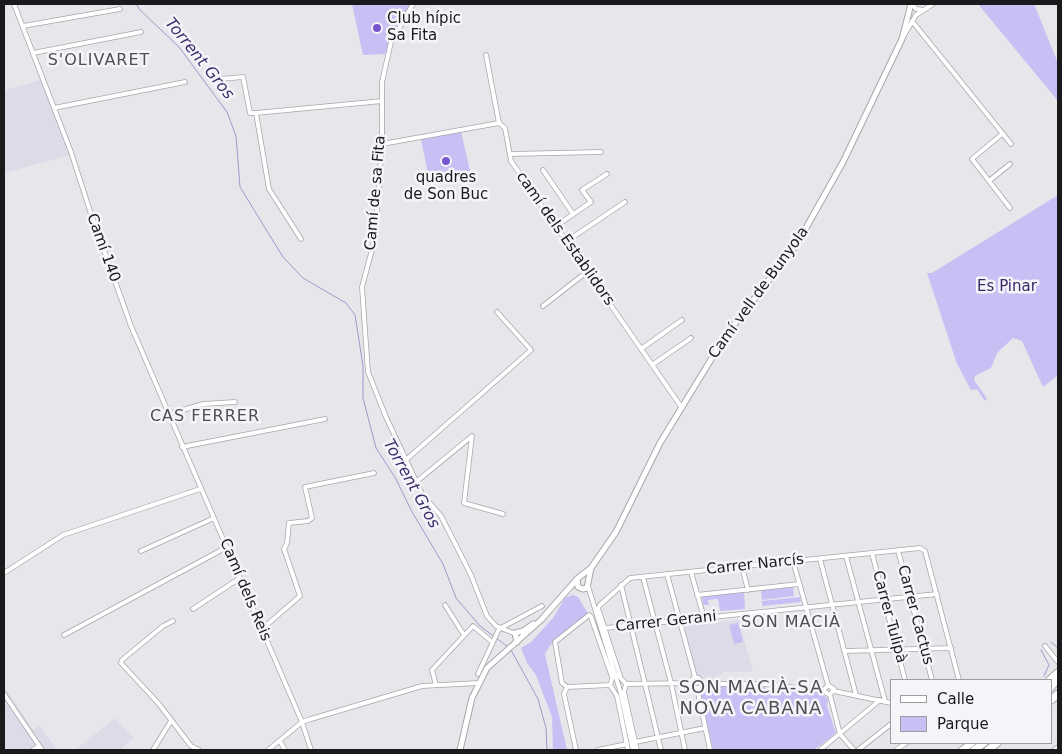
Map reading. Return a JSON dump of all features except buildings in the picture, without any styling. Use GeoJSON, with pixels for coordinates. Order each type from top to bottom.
{"type":"FeatureCollection","features":[{"type":"Feature","properties":{"kind":"street","name":"Camí 140"},"geometry":{"type":"LineString","coordinates":[[14,4],[54,108],[128,318],[200,489]]}},
{"type":"Feature","properties":{"kind":"street","name":"Camí de sa Fita"},"geometry":{"type":"LineString","coordinates":[[413,4],[391,42],[383,72],[382,144],[375,230],[362,287],[362,311],[368,372],[416,482],[422,494],[441,516],[471,575],[487,616],[496,626],[515,633],[522,638]]}},
{"type":"Feature","properties":{"kind":"street"},"geometry":{"type":"LineString","coordinates":[[912,4],[918,10],[924,10]]}},
{"type":"Feature","properties":{"kind":"street","name":"Camí vell de Bunyola"},"geometry":{"type":"LineString","coordinates":[[460,750],[478,683],[487,668],[541,620],[579,578],[591,568],[616,532],[660,443],[735,321],[797,244],[843,162],[902,39],[912,4]]}},
{"type":"Feature","properties":{"kind":"street"},"geometry":{"type":"LineString","coordinates":[[924,10],[927,4]]}},
{"type":"Feature","properties":{"kind":"street"},"geometry":{"type":"LineString","coordinates":[[902,39],[912,21],[933,4]]}},
{"type":"Feature","properties":{"kind":"street"},"geometry":{"type":"LineString","coordinates":[[23,26],[120,9]]}},
{"type":"Feature","properties":{"kind":"street"},"geometry":{"type":"LineString","coordinates":[[912,21],[1011,144]]}},
{"type":"Feature","properties":{"kind":"street"},"geometry":{"type":"LineString","coordinates":[[33,53],[141,32]]}},
{"type":"Feature","properties":{"kind":"street","name":"camí dels Establidors"},"geometry":{"type":"LineString","coordinates":[[486,55],[499,123],[505,128],[511,161],[682,408]]}},
{"type":"Feature","properties":{"kind":"street"},"geometry":{"type":"LineString","coordinates":[[221,79],[243,77],[250,113],[382,101]]}},
{"type":"Feature","properties":{"kind":"street"},"geometry":{"type":"LineString","coordinates":[[54,108],[185,82]]}},
{"type":"Feature","properties":{"kind":"street"},"geometry":{"type":"LineString","coordinates":[[256,113],[269,189],[301,239]]}},
{"type":"Feature","properties":{"kind":"street"},"geometry":{"type":"LineString","coordinates":[[382,144],[499,123]]}},
{"type":"Feature","properties":{"kind":"street"},"geometry":{"type":"LineString","coordinates":[[1002,134],[972,159],[1010,208]]}},
{"type":"Feature","properties":{"kind":"street"},"geometry":{"type":"LineString","coordinates":[[510,154],[601,152]]}},
{"type":"Feature","properties":{"kind":"street"},"geometry":{"type":"LineString","coordinates":[[989,181],[1010,164]]}},
{"type":"Feature","properties":{"kind":"street"},"geometry":{"type":"LineString","coordinates":[[542,170],[573,214]]}},
{"type":"Feature","properties":{"kind":"street"},"geometry":{"type":"LineString","coordinates":[[556,226],[591,202],[582,190],[607,174]]}},
{"type":"Feature","properties":{"kind":"street"},"geometry":{"type":"LineString","coordinates":[[567,241],[625,202]]}},
{"type":"Feature","properties":{"kind":"street"},"geometry":{"type":"LineString","coordinates":[[543,306],[588,271]]}},
{"type":"Feature","properties":{"kind":"street"},"geometry":{"type":"LineString","coordinates":[[406,459],[531,350],[497,312]]}},
{"type":"Feature","properties":{"kind":"street"},"geometry":{"type":"LineString","coordinates":[[641,349],[682,320]]}},
{"type":"Feature","properties":{"kind":"street"},"geometry":{"type":"LineString","coordinates":[[652,365],[691,338]]}},
{"type":"Feature","properties":{"kind":"street"},"geometry":{"type":"LineString","coordinates":[[169,414],[203,404],[236,402]]}},
{"type":"Feature","properties":{"kind":"street"},"geometry":{"type":"LineString","coordinates":[[182,447],[326,419]]}},
{"type":"Feature","properties":{"kind":"street"},"geometry":{"type":"LineString","coordinates":[[416,482],[472,436],[464,503],[503,514]]}},
{"type":"Feature","properties":{"kind":"street"},"geometry":{"type":"LineString","coordinates":[[262,629],[300,596],[284,548],[287,543],[289,523],[308,521],[312,518],[305,487],[374,473]]}},
{"type":"Feature","properties":{"kind":"street"},"geometry":{"type":"LineString","coordinates":[[4,573],[63,535],[200,489]]}},
{"type":"Feature","properties":{"kind":"street","name":"Camí dels Reis"},"geometry":{"type":"LineString","coordinates":[[200,489],[302,722],[311,750]]}},
{"type":"Feature","properties":{"kind":"street"},"geometry":{"type":"LineString","coordinates":[[141,551],[214,518]]}},
{"type":"Feature","properties":{"kind":"street"},"geometry":{"type":"LineString","coordinates":[[64,635],[227,548]]}},
{"type":"Feature","properties":{"kind":"street","name":"Carrer Narcís"},"geometry":{"type":"LineString","coordinates":[[605,628],[598,608],[630,578],[898,550],[923,548],[937,594]]}},
{"type":"Feature","properties":{"kind":"street","name":"Carrer Cactus"},"geometry":{"type":"LineString","coordinates":[[898,550],[932,679]]}},
{"type":"Feature","properties":{"kind":"street","name":"Carrer Tulipà"},"geometry":{"type":"LineString","coordinates":[[872,553],[905,679]]}},
{"type":"Feature","properties":{"kind":"street"},"geometry":{"type":"LineString","coordinates":[[846,556],[871,650],[882,701]]}},
{"type":"Feature","properties":{"kind":"street"},"geometry":{"type":"LineString","coordinates":[[820,558],[856,695]]}},
{"type":"Feature","properties":{"kind":"street"},"geometry":{"type":"LineString","coordinates":[[793,561],[828,685],[832,686],[834,691]]}},
{"type":"Feature","properties":{"kind":"street"},"geometry":{"type":"LineString","coordinates":[[742,567],[748,590]]}},
{"type":"Feature","properties":{"kind":"street","name":"Camí vell de Bunyola"},"geometry":{"type":"LineString","coordinates":[[588,583],[591,568]]}},
{"type":"Feature","properties":{"kind":"street"},"geometry":{"type":"LineString","coordinates":[[691,572],[704,618]]}},
{"type":"Feature","properties":{"kind":"street"},"geometry":{"type":"LineString","coordinates":[[667,574],[695,677],[699,679],[701,684]]}},
{"type":"Feature","properties":{"kind":"street"},"geometry":{"type":"LineString","coordinates":[[590,596],[580,588],[579,578],[584,576],[588,583],[590,596],[622,693],[637,750]]}},
{"type":"Feature","properties":{"kind":"street"},"geometry":{"type":"LineString","coordinates":[[643,577],[671,683],[685,750]]}},
{"type":"Feature","properties":{"kind":"street"},"geometry":{"type":"LineString","coordinates":[[192,609],[240,578]]}},
{"type":"Feature","properties":{"kind":"street"},"geometry":{"type":"LineString","coordinates":[[570,589],[580,588],[588,583]]}},
{"type":"Feature","properties":{"kind":"street"},"geometry":{"type":"LineString","coordinates":[[697,595],[799,584]]}},
{"type":"Feature","properties":{"kind":"street"},"geometry":{"type":"LineString","coordinates":[[621,585],[647,684],[661,750]]}},
{"type":"Feature","properties":{"kind":"street"},"geometry":{"type":"LineString","coordinates":[[937,594],[959,679]]}},
{"type":"Feature","properties":{"kind":"street","name":"Carrer Gerani"},"geometry":{"type":"LineString","coordinates":[[605,628],[937,594]]}},
{"type":"Feature","properties":{"kind":"street"},"geometry":{"type":"LineString","coordinates":[[445,605],[464,635]]}},
{"type":"Feature","properties":{"kind":"street"},"geometry":{"type":"LineString","coordinates":[[478,674],[500,627],[542,606]]}},
{"type":"Feature","properties":{"kind":"street"},"geometry":{"type":"LineString","coordinates":[[610,685],[567,687],[562,683],[555,642],[589,615],[616,676],[626,684],[690,683],[691,686],[697,688]]}},
{"type":"Feature","properties":{"kind":"street"},"geometry":{"type":"LineString","coordinates":[[172,620],[122,660],[121,663],[159,704],[191,746],[199,750]]}},
{"type":"Feature","properties":{"kind":"street"},"geometry":{"type":"LineString","coordinates":[[517,642],[515,633],[541,620]]}},
{"type":"Feature","properties":{"kind":"street"},"geometry":{"type":"LineString","coordinates":[[436,685],[432,670],[473,626],[492,642]]}},
{"type":"Feature","properties":{"kind":"street"},"geometry":{"type":"LineString","coordinates":[[605,628],[616,676],[610,685]]}},
{"type":"Feature","properties":{"kind":"street"},"geometry":{"type":"LineString","coordinates":[[1045,646],[1058,662]]}},
{"type":"Feature","properties":{"kind":"street"},"geometry":{"type":"LineString","coordinates":[[844,651],[951,648]]}},
{"type":"Feature","properties":{"kind":"street"},"geometry":{"type":"LineString","coordinates":[[690,683],[695,677]]}},
{"type":"Feature","properties":{"kind":"street"},"geometry":{"type":"LineString","coordinates":[[268,750],[302,722],[422,686],[478,683]]}},
{"type":"Feature","properties":{"kind":"street"},"geometry":{"type":"LineString","coordinates":[[626,684],[622,693],[633,750]]}},
{"type":"Feature","properties":{"kind":"street"},"geometry":{"type":"LineString","coordinates":[[697,688],[701,684],[764,684],[823,691],[830,696],[840,734],[854,750]]}},
{"type":"Feature","properties":{"kind":"street"},"geometry":{"type":"LineString","coordinates":[[610,685],[615,692],[628,750]]}},
{"type":"Feature","properties":{"kind":"street"},"geometry":{"type":"LineString","coordinates":[[823,691],[828,685]]}},
{"type":"Feature","properties":{"kind":"street"},"geometry":{"type":"LineString","coordinates":[[567,687],[564,694],[576,750]]}},
{"type":"Feature","properties":{"kind":"street"},"geometry":{"type":"LineString","coordinates":[[697,688],[710,750]]}},
{"type":"Feature","properties":{"kind":"street"},"geometry":{"type":"LineString","coordinates":[[834,691],[890,702]]}},
{"type":"Feature","properties":{"kind":"street"},"geometry":{"type":"LineString","coordinates":[[830,696],[834,691]]}},
{"type":"Feature","properties":{"kind":"street"},"geometry":{"type":"LineString","coordinates":[[615,692],[622,693]]}},
{"type":"Feature","properties":{"kind":"street"},"geometry":{"type":"LineString","coordinates":[[4,694],[6,700],[41,748],[33,750]]}},
{"type":"Feature","properties":{"kind":"street"},"geometry":{"type":"LineString","coordinates":[[820,750],[882,701]]}},
{"type":"Feature","properties":{"kind":"street"},"geometry":{"type":"LineString","coordinates":[[153,750],[171,721]]}},
{"type":"Feature","properties":{"kind":"street"},"geometry":{"type":"LineString","coordinates":[[858,750],[890,725]]}},
{"type":"Feature","properties":{"kind":"street"},"geometry":{"type":"LineString","coordinates":[[635,742],[705,728]]}},
{"type":"Feature","properties":{"kind":"street"},"geometry":{"type":"LineString","coordinates":[[280,741],[285,750]]}},
{"type":"Feature","properties":{"kind":"street"},"geometry":{"type":"LineString","coordinates":[[598,750],[627,744]]}},
{"type":"Feature","properties":{"kind":"street"},"geometry":{"type":"LineString","coordinates":[[1054,750],[1058,747]]}},
{"type":"Feature","properties":{"kind":"shaded area"},"geometry":{"type":"Polygon","coordinates":[[[41,80],[70,155],[4,173],[4,90],[41,80]]]}},
{"type":"Feature","properties":{"kind":"shaded area"},"geometry":{"type":"Polygon","coordinates":[[[739,620],[753,672],[724,672],[715,680],[696,677],[684,625],[739,620]]]}},
{"type":"Feature","properties":{"kind":"shaded area"},"geometry":{"type":"Polygon","coordinates":[[[4,687],[33,729],[40,726],[58,750],[4,750],[4,687]]]}},
{"type":"Feature","properties":{"kind":"shaded area"},"geometry":{"type":"Polygon","coordinates":[[[115,718],[134,738],[120,750],[75,750],[115,718]]]}},
{"type":"Feature","properties":{"kind":"green space","name":"Club hípic Sa Fita"},"geometry":{"type":"Polygon","coordinates":[[[352,4],[410,4],[385,54],[363,55],[352,4]]]}},
{"type":"Feature","properties":{"kind":"green space"},"geometry":{"type":"Polygon","coordinates":[[[978,4],[1034,4],[1058,63],[1058,101],[978,4]]]}},
{"type":"Feature","properties":{"kind":"green space","name":"quadres de Son Buc"},"geometry":{"type":"Polygon","coordinates":[[[461,131],[470,171],[429,179],[421,139],[461,131]]]}},
{"type":"Feature","properties":{"kind":"green space","name":"Es Pinar"},"geometry":{"type":"Polygon","coordinates":[[[1058,195],[1058,375],[1043,387],[1022,341],[1013,338],[997,353],[991,368],[975,376],[974,380],[987,399],[985,401],[977,389],[971,390],[957,364],[927,273],[932,273],[1058,195]]]}},
{"type":"Feature","properties":{"kind":"green space"},"geometry":{"type":"Polygon","coordinates":[[[793,587],[794,596],[762,600],[761,590],[793,587]]]}},
{"type":"Feature","properties":{"kind":"green space"},"geometry":{"type":"Polygon","coordinates":[[[744,592],[745,609],[720,611],[718,599],[708,600],[709,605],[703,605],[702,596],[744,592]]]}},
{"type":"Feature","properties":{"kind":"green space"},"geometry":{"type":"Polygon","coordinates":[[[573,595],[578,597],[589,615],[551,644],[545,654],[567,750],[553,750],[552,717],[536,675],[527,663],[521,648],[531,642],[553,618],[565,598],[573,595]]]}},
{"type":"Feature","properties":{"kind":"green space"},"geometry":{"type":"Polygon","coordinates":[[[800,597],[801,602],[762,606],[762,601],[800,597]]]}},
{"type":"Feature","properties":{"kind":"green space"},"geometry":{"type":"Polygon","coordinates":[[[738,623],[743,642],[734,644],[729,625],[738,623]]]}},
{"type":"Feature","properties":{"kind":"green space"},"geometry":{"type":"Polygon","coordinates":[[[704,686],[760,687],[821,693],[828,699],[827,706],[836,733],[814,750],[713,750],[700,692],[704,686]]]}},
{"type":"Feature","properties":{"kind":"waterway","name":"Torrent Gros"},"geometry":{"type":"LineString","coordinates":[[136,4],[179,47],[227,112],[236,136],[240,187],[283,257],[303,278],[346,303],[355,315],[363,366],[363,398],[376,448],[396,479],[411,510],[443,564],[456,598],[480,626],[508,647]]}},
{"type":"Feature","properties":{"kind":"waterway"},"geometry":{"type":"LineString","coordinates":[[1051,642],[1058,648]]}},
{"type":"Feature","properties":{"kind":"waterway","name":"Torrent Gros"},"geometry":{"type":"LineString","coordinates":[[511,650],[538,699],[546,728],[547,750]]}},
{"type":"Feature","properties":{"kind":"waterway"},"geometry":{"type":"LineString","coordinates":[[1041,650],[1049,665],[1044,676]]}},
{"type":"Feature","properties":{"kind":"place","name":"Club hípic Sa Fita"},"geometry":{"type":"Point","coordinates":[377,28]}},
{"type":"Feature","properties":{"kind":"place","name":"quadres de Son Buc"},"geometry":{"type":"Point","coordinates":[446,161]}},
{"type":"Feature","properties":{"kind":"district","name":"S'OLIVARET"},"geometry":{"type":"Point","coordinates":[99,61]}},
{"type":"Feature","properties":{"kind":"district","name":"CAS FERRER"},"geometry":{"type":"Point","coordinates":[205,417]}},
{"type":"Feature","properties":{"kind":"district","name":"SON MACIÀ"},"geometry":{"type":"Point","coordinates":[791,623]}},
{"type":"Feature","properties":{"kind":"district","name":"SON MACIÀ-SA NOVA CABANA"},"geometry":{"type":"Point","coordinates":[751,698]}}]}
